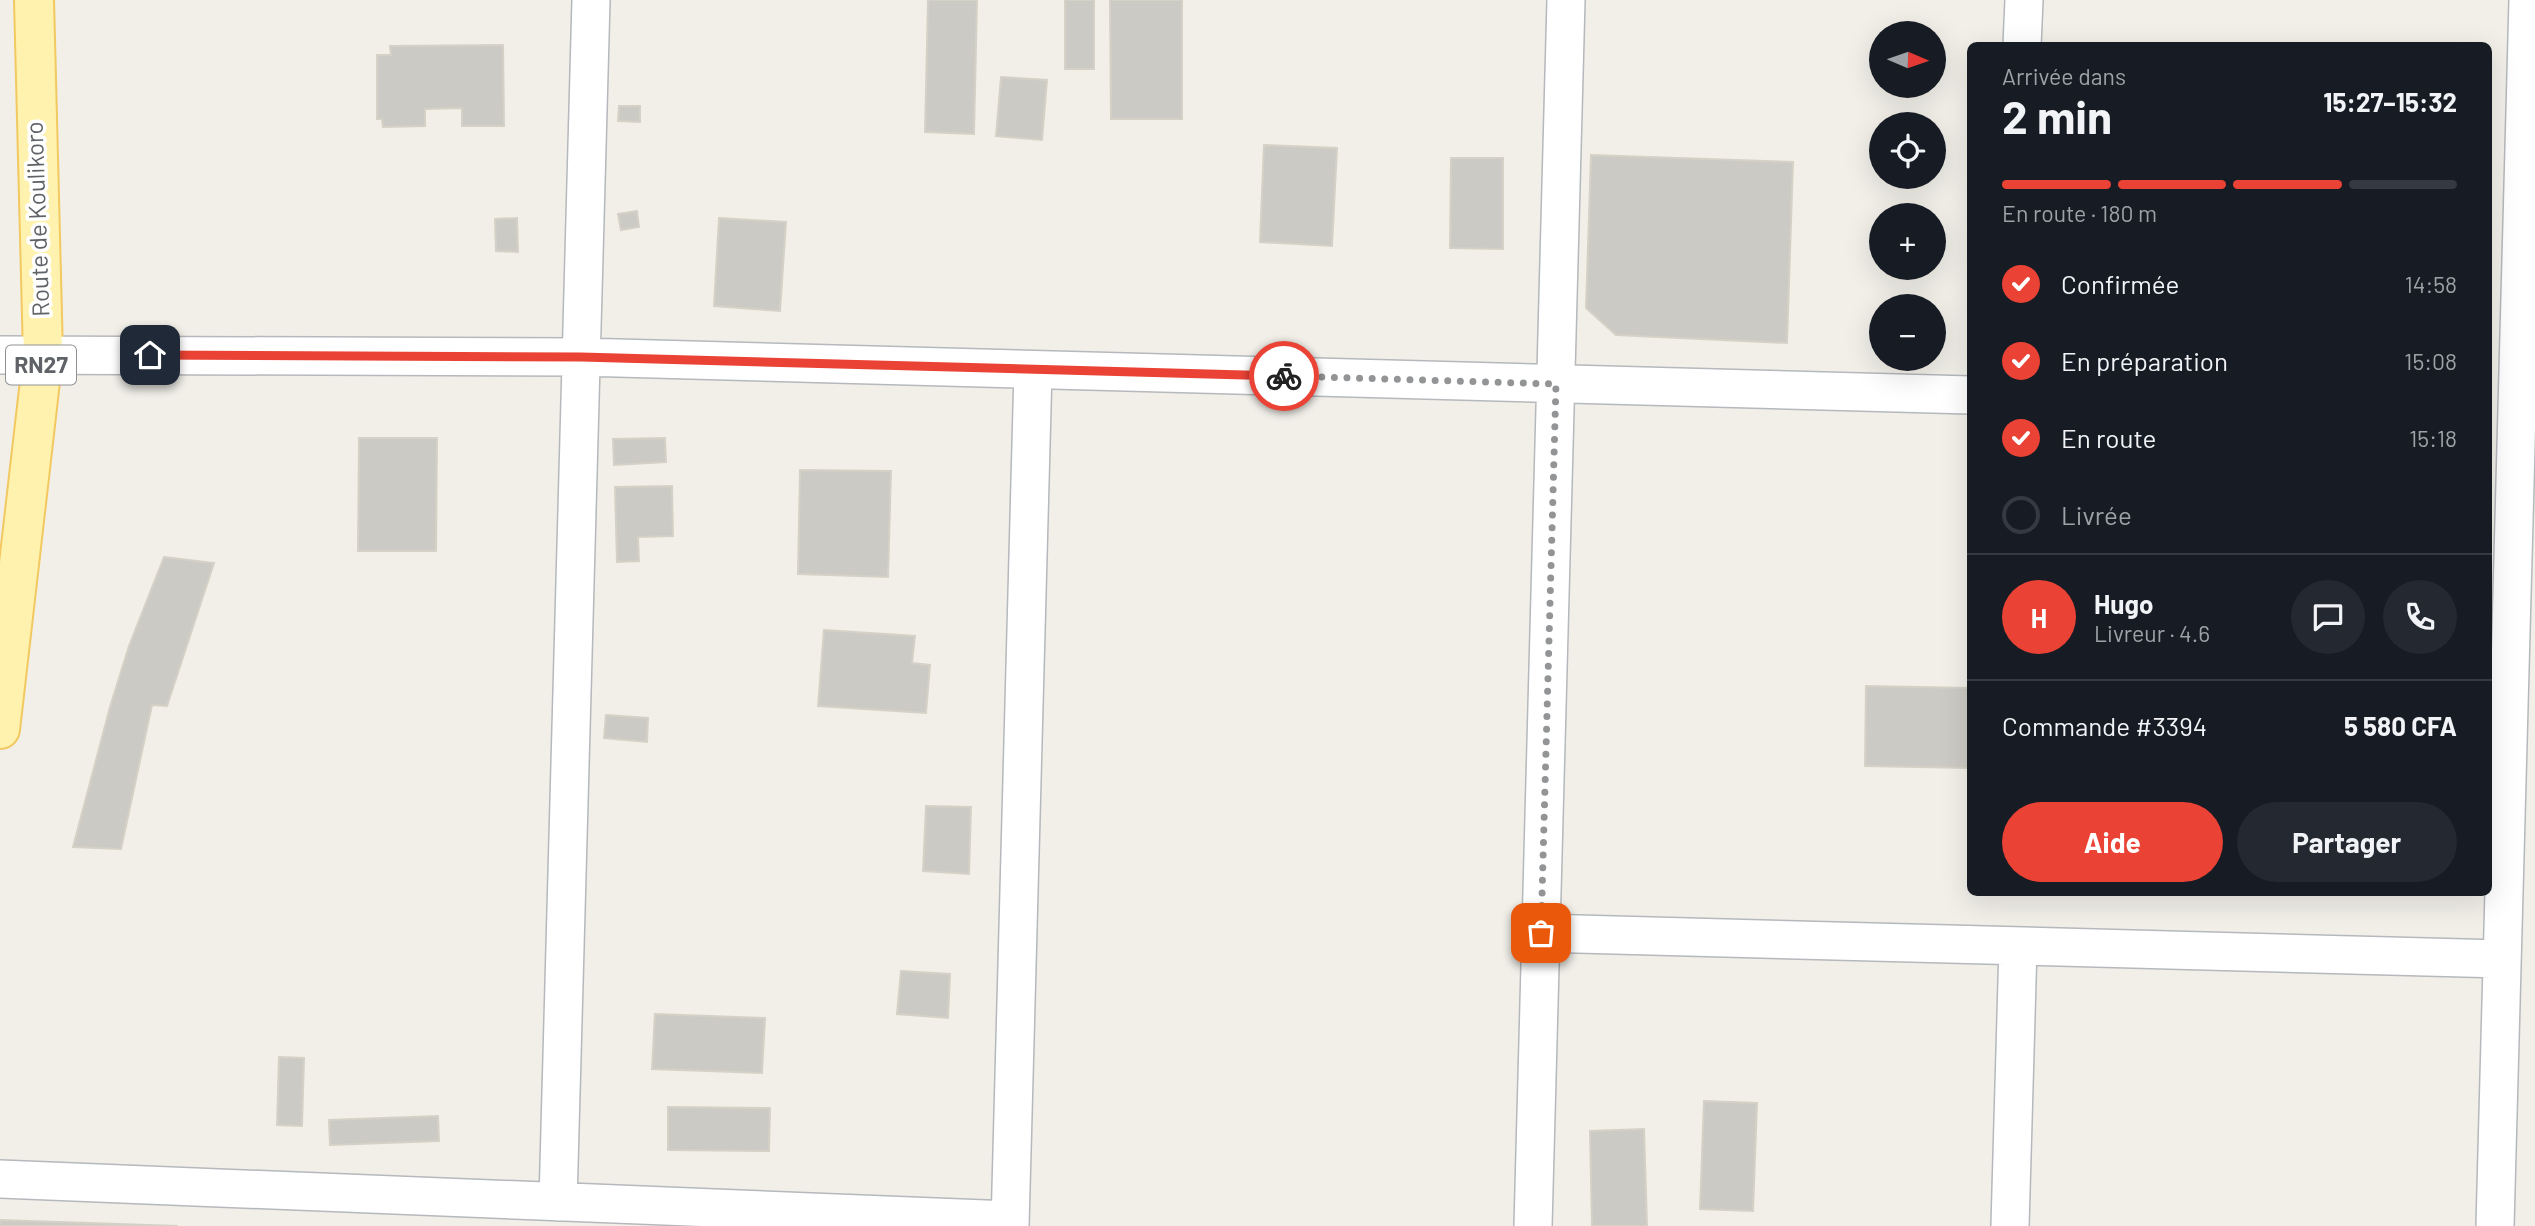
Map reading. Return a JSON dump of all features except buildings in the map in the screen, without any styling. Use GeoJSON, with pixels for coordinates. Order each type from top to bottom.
{"type":"FeatureCollection","features":[{"type":"Feature","properties":{"kind":"main road","name":"Route de Koulikoro"},"geometry":{"type":"LineString","coordinates":[[0,729],[43,355],[34,0]]}},
{"type":"Feature","properties":{"kind":"street"},"geometry":{"type":"LineString","coordinates":[[558,1202],[591,0]]}},
{"type":"Feature","properties":{"kind":"street"},"geometry":{"type":"LineString","coordinates":[[1533,1226],[1566,0]]}},
{"type":"Feature","properties":{"kind":"street"},"geometry":{"type":"LineString","coordinates":[[2022,42],[2024,0]]}},
{"type":"Feature","properties":{"kind":"street"},"geometry":{"type":"LineString","coordinates":[[2495,1226],[2514,410],[2528,0]]}},
{"type":"Feature","properties":{"kind":"street"},"geometry":{"type":"LineString","coordinates":[[0,355],[581,357],[1967,395]]}},
{"type":"Feature","properties":{"kind":"street"},"geometry":{"type":"LineString","coordinates":[[0,1179],[1010,1223],[1033,370]]}},
{"type":"Feature","properties":{"kind":"street"},"geometry":{"type":"LineString","coordinates":[[1541,933],[2502,959]]}},
{"type":"Feature","properties":{"kind":"street"},"geometry":{"type":"LineString","coordinates":[[2010,1226],[2018,946]]}},
{"type":"Feature","properties":{"kind":"way so far"},"geometry":{"type":"LineString","coordinates":[[1284,376],[1556,384],[1541,933]]}},
{"type":"Feature","properties":{"kind":"route"},"geometry":{"type":"LineString","coordinates":[[150,355],[581,357],[1284,376]]}}]}
